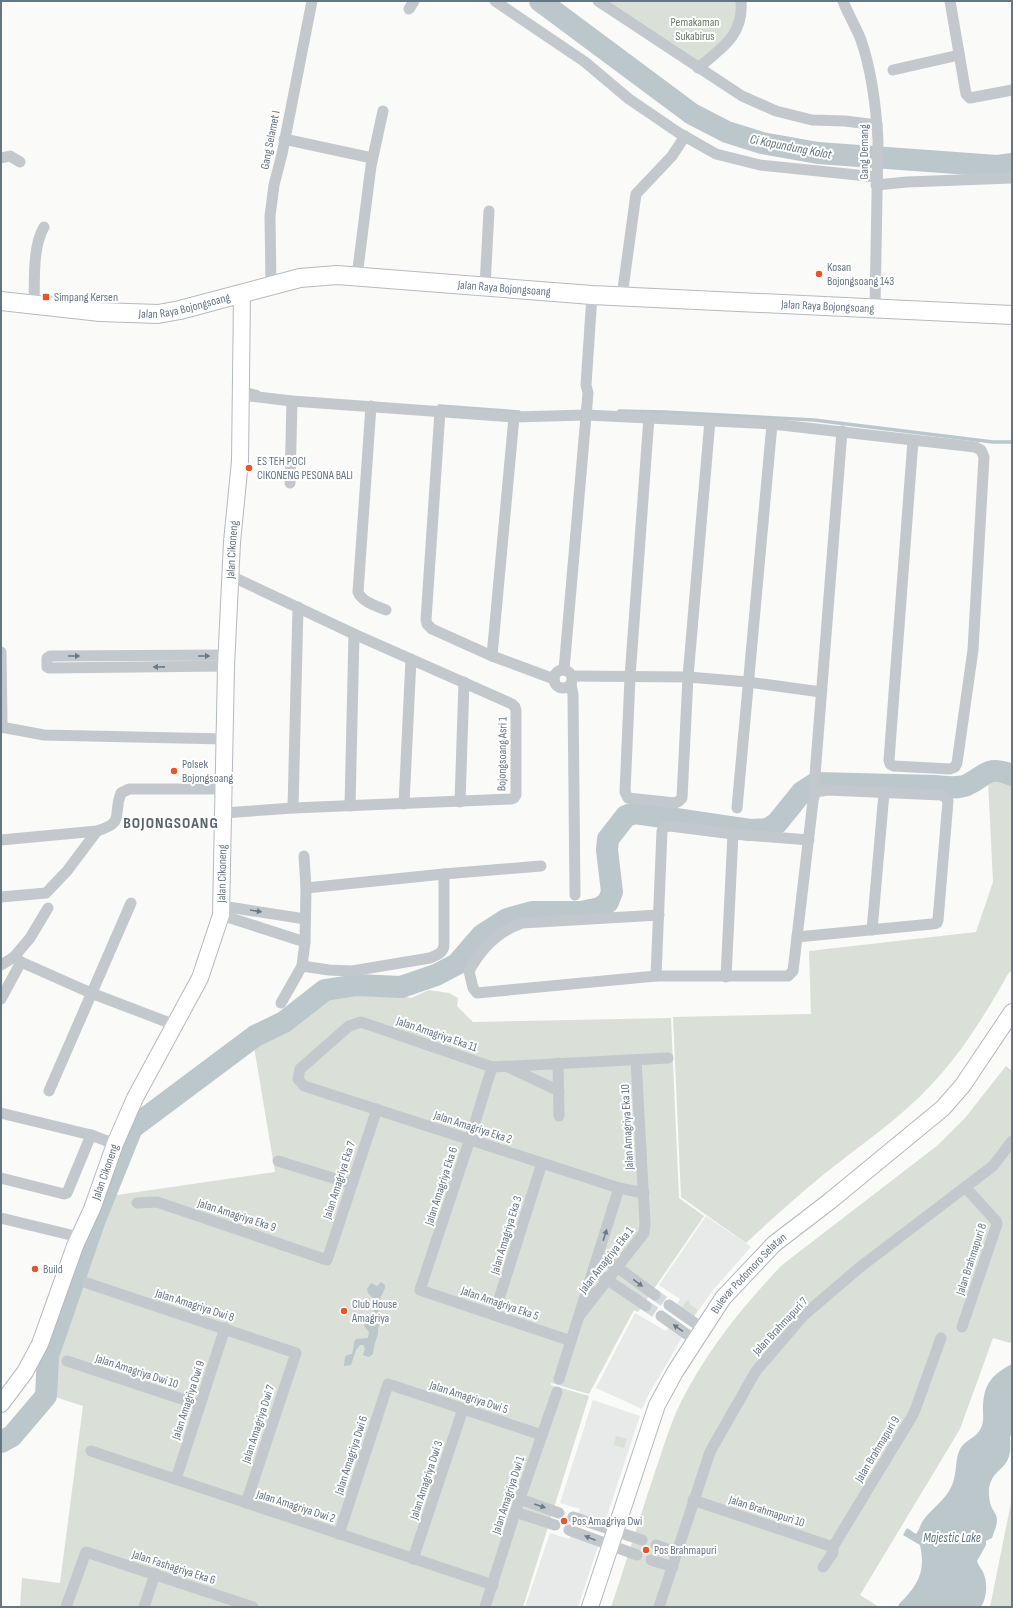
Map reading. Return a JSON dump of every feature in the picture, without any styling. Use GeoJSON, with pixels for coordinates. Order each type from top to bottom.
{"type":"FeatureCollection","features":[{"type":"Feature","properties":{"kind":"main road","name":"Jalan Raya Bojongsoang"},"geometry":{"type":"LineString","coordinates":[[1,300],[100,312],[158,314],[180,310],[300,278],[317,276],[357,276],[596,295],[1012,315]]}},
{"type":"Feature","properties":{"kind":"street","name":"Gang Selamet I"},"geometry":{"type":"LineString","coordinates":[[271,285],[269,244],[270,216],[274,185],[312,1]]}},
{"type":"Feature","properties":{"kind":"street"},"geometry":{"type":"LineString","coordinates":[[496,1],[585,62],[629,100],[716,154],[760,165],[907,182],[1012,178]]}},
{"type":"Feature","properties":{"kind":"street"},"geometry":{"type":"LineString","coordinates":[[598,1],[742,96],[776,111],[812,120],[845,121],[877,125]]}},
{"type":"Feature","properties":{"kind":"street"},"geometry":{"type":"LineString","coordinates":[[698,68],[726,45],[734,35],[742,12],[741,1]]}},
{"type":"Feature","properties":{"kind":"street","name":"Gang Demang"},"geometry":{"type":"LineString","coordinates":[[843,1],[860,40],[867,63],[877,125],[875,308]]}},
{"type":"Feature","properties":{"kind":"street"},"geometry":{"type":"LineString","coordinates":[[950,1],[966,94],[970,98],[1012,90]]}},
{"type":"Feature","properties":{"kind":"street"},"geometry":{"type":"LineString","coordinates":[[893,70],[959,55]]}},
{"type":"Feature","properties":{"kind":"street"},"geometry":{"type":"LineString","coordinates":[[357,276],[372,158],[382,112]]}},
{"type":"Feature","properties":{"kind":"street"},"geometry":{"type":"LineString","coordinates":[[622,296],[636,194],[672,156],[685,136]]}},
{"type":"Feature","properties":{"kind":"street"},"geometry":{"type":"LineString","coordinates":[[284,139],[372,158]]}},
{"type":"Feature","properties":{"kind":"street"},"geometry":{"type":"LineString","coordinates":[[1,158],[10,156],[20,162]]}},
{"type":"Feature","properties":{"kind":"street"},"geometry":{"type":"LineString","coordinates":[[484,286],[489,211]]}},
{"type":"Feature","properties":{"kind":"street"},"geometry":{"type":"LineString","coordinates":[[34,304],[37,246],[38,239],[44,227]]}},
{"type":"Feature","properties":{"kind":"street","name":"Jalan Cikoneng"},"geometry":{"type":"LineString","coordinates":[[1,1404],[25,1372],[40,1344],[79,1237],[92,1209],[115,1144],[135,1098],[200,978],[221,910],[227,661],[232,542],[240,460],[242,294]]}},
{"type":"Feature","properties":{"kind":"street"},"geometry":{"type":"LineString","coordinates":[[596,295],[593,385],[588,393],[586,415],[569,677],[568,687],[561,688],[557,686],[554,679],[555,674],[559,671],[569,677],[688,677],[748,682],[821,692]]}},
{"type":"Feature","properties":{"kind":"street"},"geometry":{"type":"LineString","coordinates":[[241,395],[514,417],[586,415],[772,424],[975,447],[981,450],[984,457],[973,650],[958,762],[950,769],[894,766],[890,764],[889,760],[913,440]]}},
{"type":"Feature","properties":{"kind":"street"},"geometry":{"type":"LineString","coordinates":[[290,483],[292,400]]}},
{"type":"Feature","properties":{"kind":"street"},"geometry":{"type":"LineString","coordinates":[[371,406],[358,592],[360,597],[365,601],[386,610]]}},
{"type":"Feature","properties":{"kind":"street"},"geometry":{"type":"LineString","coordinates":[[440,411],[426,620],[427,624],[432,629],[492,656],[554,679]]}},
{"type":"Feature","properties":{"kind":"street"},"geometry":{"type":"LineString","coordinates":[[492,656],[514,417]]}},
{"type":"Feature","properties":{"kind":"street"},"geometry":{"type":"LineString","coordinates":[[648,417],[630,677],[625,792],[628,798],[674,803],[682,798],[688,677],[710,420]]}},
{"type":"Feature","properties":{"kind":"street"},"geometry":{"type":"LineString","coordinates":[[737,808],[772,424]]}},
{"type":"Feature","properties":{"kind":"street"},"geometry":{"type":"LineString","coordinates":[[659,915],[522,923],[508,927],[476,958],[469,971],[473,988],[477,993],[656,976],[788,976],[793,971],[813,800],[842,431]]}},
{"type":"Feature","properties":{"kind":"street","name":"Bojongsoang Asri 1"},"geometry":{"type":"LineString","coordinates":[[223,813],[293,808],[511,800],[516,796],[515,707],[464,682],[354,634],[231,576]]}},
{"type":"Feature","properties":{"kind":"street"},"geometry":{"type":"LineString","coordinates":[[293,808],[298,607]]}},
{"type":"Feature","properties":{"kind":"street"},"geometry":{"type":"LineString","coordinates":[[350,806],[354,634]]}},
{"type":"Feature","properties":{"kind":"street"},"geometry":{"type":"LineString","coordinates":[[1,652],[1,727],[44,735],[225,739]]}},
{"type":"Feature","properties":{"kind":"street"},"geometry":{"type":"LineString","coordinates":[[50,656],[227,661],[49,668],[47,667],[47,658],[50,656]]}},
{"type":"Feature","properties":{"kind":"street"},"geometry":{"type":"LineString","coordinates":[[404,804],[411,659]]}},
{"type":"Feature","properties":{"kind":"street"},"geometry":{"type":"LineString","coordinates":[[569,677],[573,695],[576,895]]}},
{"type":"Feature","properties":{"kind":"street"},"geometry":{"type":"LineString","coordinates":[[460,802],[464,682]]}},
{"type":"Feature","properties":{"kind":"street"},"geometry":{"type":"LineString","coordinates":[[797,937],[932,924],[937,923],[938,920],[948,801],[945,797],[940,795],[828,790],[814,786]]}},
{"type":"Feature","properties":{"kind":"street"},"geometry":{"type":"LineString","coordinates":[[1,840],[97,831],[113,825],[116,821],[121,793],[129,789],[224,789]]}},
{"type":"Feature","properties":{"kind":"street"},"geometry":{"type":"LineString","coordinates":[[872,930],[884,793]]}},
{"type":"Feature","properties":{"kind":"street"},"geometry":{"type":"LineString","coordinates":[[656,976],[662,831],[665,827],[670,826],[733,834],[809,840]]}},
{"type":"Feature","properties":{"kind":"street"},"geometry":{"type":"LineString","coordinates":[[1,897],[46,893],[67,871],[97,831]]}},
{"type":"Feature","properties":{"kind":"street"},"geometry":{"type":"LineString","coordinates":[[726,977],[733,834]]}},
{"type":"Feature","properties":{"kind":"street"},"geometry":{"type":"LineString","coordinates":[[281,1003],[302,966],[305,942],[306,888],[304,856]]}},
{"type":"Feature","properties":{"kind":"street"},"geometry":{"type":"LineString","coordinates":[[306,888],[541,866]]}},
{"type":"Feature","properties":{"kind":"street"},"geometry":{"type":"LineString","coordinates":[[302,966],[352,971],[430,958],[440,953],[444,949],[444,874]]}},
{"type":"Feature","properties":{"kind":"street"},"geometry":{"type":"LineString","coordinates":[[49,1091],[131,903]]}},
{"type":"Feature","properties":{"kind":"street"},"geometry":{"type":"LineString","coordinates":[[1,999],[17,960],[48,908]]}},
{"type":"Feature","properties":{"kind":"street"},"geometry":{"type":"LineString","coordinates":[[221,910],[305,919]]}},
{"type":"Feature","properties":{"kind":"street"},"geometry":{"type":"LineString","coordinates":[[221,910],[305,942]]}},
{"type":"Feature","properties":{"kind":"street"},"geometry":{"type":"LineString","coordinates":[[1,965],[17,960],[91,993],[175,1025]]}},
{"type":"Feature","properties":{"kind":"street","name":"Bulevar Podomoro Selatan"},"geometry":{"type":"LineString","coordinates":[[590,1607],[657,1404],[698,1334],[723,1298],[774,1244],[830,1201],[943,1108],[963,1085],[1012,1012]]}},
{"type":"Feature","properties":{"kind":"street","name":"Jalan Amagriya Eka 11"},"geometry":{"type":"LineString","coordinates":[[298,1079],[300,1069],[305,1064],[349,1026],[361,1022],[492,1066],[668,1058]]}},
{"type":"Feature","properties":{"kind":"street","name":"Jalan Amagriya Eka 10"},"geometry":{"type":"LineString","coordinates":[[636,1060],[644,1193]]}},
{"type":"Feature","properties":{"kind":"street"},"geometry":{"type":"LineString","coordinates":[[558,1063],[559,1116]]}},
{"type":"Feature","properties":{"kind":"street","name":"Jalan Amagriya Eka 6"},"geometry":{"type":"LineString","coordinates":[[420,1290],[470,1139],[492,1066]]}},
{"type":"Feature","properties":{"kind":"street","name":"Jalan Amagriya Eka 11"},"geometry":{"type":"LineString","coordinates":[[506,1066],[559,1091]]}},
{"type":"Feature","properties":{"kind":"street","name":"Jalan Amagriya Eka 2"},"geometry":{"type":"LineString","coordinates":[[298,1079],[304,1086],[620,1188],[644,1193]]}},
{"type":"Feature","properties":{"kind":"street","name":"Jalan Amagriya Eka 7"},"geometry":{"type":"LineString","coordinates":[[327,1260],[377,1109]]}},
{"type":"Feature","properties":{"kind":"street"},"geometry":{"type":"LineString","coordinates":[[1,1113],[91,1135],[115,1144]]}},
{"type":"Feature","properties":{"kind":"street"},"geometry":{"type":"LineString","coordinates":[[1,1178],[64,1194],[67,1193],[91,1135]]}},
{"type":"Feature","properties":{"kind":"street","name":"Jalan Brahmapuri 7"},"geometry":{"type":"LineString","coordinates":[[659,1607],[710,1452],[756,1371],[804,1315],[859,1268],[993,1166],[1012,1141]]}},
{"type":"Feature","properties":{"kind":"street"},"geometry":{"type":"LineString","coordinates":[[278,1161],[352,1184]]}},
{"type":"Feature","properties":{"kind":"street","name":"Jalan Amagriya Eka 3"},"geometry":{"type":"LineString","coordinates":[[494,1315],[542,1163]]}},
{"type":"Feature","properties":{"kind":"street","name":"Jalan Brahmapuri 8"},"geometry":{"type":"LineString","coordinates":[[962,1327],[997,1224],[996,1221],[965,1187]]}},
{"type":"Feature","properties":{"kind":"street","name":"Jalan Amagriya Eka 1"},"geometry":{"type":"LineString","coordinates":[[559,1379],[620,1188]]}},
{"type":"Feature","properties":{"kind":"street","name":"Jalan Amagriya Eka 1"},"geometry":{"type":"LineString","coordinates":[[579,1316],[644,1233],[644,1193]]}},
{"type":"Feature","properties":{"kind":"street","name":"Jalan Amagriya Eka 9"},"geometry":{"type":"LineString","coordinates":[[137,1203],[157,1202],[327,1260]]}},
{"type":"Feature","properties":{"kind":"street"},"geometry":{"type":"LineString","coordinates":[[1,1218],[79,1237]]}},
{"type":"Feature","properties":{"kind":"street"},"geometry":{"type":"LineString","coordinates":[[598,1256],[617,1267],[655,1295]]}},
{"type":"Feature","properties":{"kind":"street"},"geometry":{"type":"LineString","coordinates":[[593,1270],[646,1306]]}},
{"type":"Feature","properties":{"kind":"street","name":"Jalan Amagriya Dwi 8"},"geometry":{"type":"LineString","coordinates":[[87,1283],[296,1353]]}},
{"type":"Feature","properties":{"kind":"street","name":"Jalan Amagriya Eka 5"},"geometry":{"type":"LineString","coordinates":[[420,1290],[571,1341]]}},
{"type":"Feature","properties":{"kind":"street"},"geometry":{"type":"LineString","coordinates":[[669,1305],[698,1334]]}},
{"type":"Feature","properties":{"kind":"street"},"geometry":{"type":"LineString","coordinates":[[661,1316],[698,1334]]}},
{"type":"Feature","properties":{"kind":"street","name":"Jalan Amagriya Dwi 9"},"geometry":{"type":"LineString","coordinates":[[176,1479],[225,1328]]}},
{"type":"Feature","properties":{"kind":"street","name":"Jalan Brahmapuri 9"},"geometry":{"type":"LineString","coordinates":[[823,1567],[832,1553],[833,1547],[914,1413],[941,1338]]}},
{"type":"Feature","properties":{"kind":"street","name":"Jalan Amagriya Dwi 7"},"geometry":{"type":"LineString","coordinates":[[246,1503],[296,1353]]}},
{"type":"Feature","properties":{"kind":"street","name":"Jalan Amagriya Dwi 10"},"geometry":{"type":"LineString","coordinates":[[67,1361],[200,1405]]}},
{"type":"Feature","properties":{"kind":"street","name":"Jalan Amagriya Dwi 5"},"geometry":{"type":"LineString","coordinates":[[388,1384],[542,1435]]}},
{"type":"Feature","properties":{"kind":"street","name":"Jalan Amagriya Dwi 6"},"geometry":{"type":"LineString","coordinates":[[339,1534],[388,1384]]}},
{"type":"Feature","properties":{"kind":"street","name":"Jalan Amagriya Dwi 1"},"geometry":{"type":"LineString","coordinates":[[485,1607],[515,1512],[556,1392]]}},
{"type":"Feature","properties":{"kind":"street","name":"Jalan Amagriya Dwi 3"},"geometry":{"type":"LineString","coordinates":[[413,1559],[463,1409]]}},
{"type":"Feature","properties":{"kind":"street","name":"Jalan Amagriya Dwi 2"},"geometry":{"type":"LineString","coordinates":[[91,1451],[492,1585]]}},
{"type":"Feature","properties":{"kind":"street"},"geometry":{"type":"LineString","coordinates":[[520,1499],[559,1513]]}},
{"type":"Feature","properties":{"kind":"street","name":"Jalan Brahmapuri 10"},"geometry":{"type":"LineString","coordinates":[[693,1500],[833,1547]]}},
{"type":"Feature","properties":{"kind":"street"},"geometry":{"type":"LineString","coordinates":[[515,1512],[555,1525]]}},
{"type":"Feature","properties":{"kind":"street"},"geometry":{"type":"LineString","coordinates":[[573,1517],[642,1540]]}},
{"type":"Feature","properties":{"kind":"street"},"geometry":{"type":"LineString","coordinates":[[569,1530],[637,1555]]}},
{"type":"Feature","properties":{"kind":"street"},"geometry":{"type":"LineString","coordinates":[[656,1545],[677,1552]]}},
{"type":"Feature","properties":{"kind":"street","name":"Jalan Fashagriya Eka 6"},"geometry":{"type":"LineString","coordinates":[[66,1607],[86,1552],[155,1574],[227,1603],[253,1607]]}},
{"type":"Feature","properties":{"kind":"street"},"geometry":{"type":"LineString","coordinates":[[651,1560],[673,1567]]}},
{"type":"Feature","properties":{"kind":"street"},"geometry":{"type":"LineString","coordinates":[[144,1607],[155,1574]]}},
{"type":"Feature","properties":{"kind":"shaded area"},"geometry":{"type":"Polygon","coordinates":[[[706,1216],[751,1247],[713,1290],[693,1318],[676,1306],[680,1299],[659,1285],[706,1216]]]}},
{"type":"Feature","properties":{"kind":"shaded area"},"geometry":{"type":"Polygon","coordinates":[[[635,1313],[666,1331],[669,1327],[683,1336],[650,1392],[642,1409],[596,1388],[635,1313]]]}},
{"type":"Feature","properties":{"kind":"shaded area"},"geometry":{"type":"Polygon","coordinates":[[[593,1400],[640,1416],[604,1525],[578,1516],[580,1509],[560,1503],[593,1400]]]}},
{"type":"Feature","properties":{"kind":"shaded area"},"geometry":{"type":"Polygon","coordinates":[[[550,1533],[569,1539],[571,1534],[599,1543],[578,1607],[525,1607],[550,1533]]]}},
{"type":"Feature","properties":{"kind":"green space","name":"Pemakaman Sukabirus"},"geometry":{"type":"Polygon","coordinates":[[[607,1],[738,1],[735,26],[725,40],[696,63],[607,1]]]}},
{"type":"Feature","properties":{"kind":"green space"},"geometry":{"type":"Polygon","coordinates":[[[994,774],[1012,780],[1012,970],[1008,974],[964,1045],[920,1097],[907,1109],[813,1183],[746,1243],[681,1197],[673,1017],[811,1014],[809,951],[976,932],[993,882],[988,781],[981,779],[994,774]]]}},
{"type":"Feature","properties":{"kind":"green space"},"geometry":{"type":"Polygon","coordinates":[[[333,988],[376,990],[411,998],[429,990],[449,993],[458,998],[457,1006],[473,1022],[671,1018],[679,1198],[704,1216],[638,1312],[634,1310],[589,1394],[551,1383],[551,1385],[589,1396],[523,1607],[20,1607],[22,1578],[60,1583],[83,1406],[52,1396],[49,1386],[49,1368],[110,1196],[275,1172],[253,1041],[283,1030],[333,988]]]}},
{"type":"Feature","properties":{"kind":"green space"},"geometry":{"type":"Polygon","coordinates":[[[1006,1066],[1012,1071],[1012,1221],[1010,1223],[1012,1224],[1012,1338],[1010,1343],[993,1338],[960,1429],[860,1595],[879,1607],[611,1607],[667,1436],[679,1406],[700,1368],[738,1314],[782,1265],[938,1145],[965,1118],[1006,1066]]]}},
{"type":"Feature","properties":{"kind":"green space"},"geometry":{"type":"Polygon","coordinates":[[[687,1300],[690,1302],[689,1304],[698,1310],[693,1317],[681,1309],[687,1300]]]}},
{"type":"Feature","properties":{"kind":"green space"},"geometry":{"type":"Polygon","coordinates":[[[616,1436],[627,1439],[624,1448],[614,1445],[616,1436]]]}},
{"type":"Feature","properties":{"kind":"green space"},"geometry":{"type":"Polygon","coordinates":[[[1012,1498],[1012,1607],[990,1607],[1012,1498]]]}},
{"type":"Feature","properties":{"kind":"water"},"geometry":{"type":"Polygon","coordinates":[[[381,1282],[385,1285],[385,1288],[376,1307],[382,1317],[381,1323],[378,1327],[378,1334],[373,1354],[369,1357],[363,1355],[365,1348],[363,1345],[360,1345],[356,1350],[351,1365],[344,1366],[345,1357],[352,1354],[356,1339],[368,1338],[369,1332],[364,1323],[374,1316],[372,1297],[368,1293],[367,1289],[371,1283],[377,1286],[381,1282]]]}},
{"type":"Feature","properties":{"kind":"water","name":"Majestic Lake"},"geometry":{"type":"Polygon","coordinates":[[[1012,1364],[1012,1433],[1010,1437],[1009,1456],[1007,1462],[996,1473],[990,1484],[990,1501],[997,1520],[992,1538],[986,1541],[986,1545],[977,1561],[986,1581],[985,1599],[981,1607],[898,1607],[916,1584],[921,1571],[922,1563],[920,1545],[903,1535],[907,1528],[916,1534],[924,1520],[949,1490],[954,1479],[957,1458],[962,1446],[977,1434],[982,1426],[983,1401],[987,1387],[999,1372],[1012,1364]]]}},
{"type":"Feature","properties":{"kind":"waterway","name":"Ci Kapundung Kolot"},"geometry":{"type":"LineString","coordinates":[[540,1],[692,114],[727,132],[762,143],[818,153],[997,166],[1012,164]]}},
{"type":"Feature","properties":{"kind":"waterway"},"geometry":{"type":"LineString","coordinates":[[250,390],[258,392]]}},
{"type":"Feature","properties":{"kind":"waterway"},"geometry":{"type":"LineString","coordinates":[[439,406],[519,412]]}},
{"type":"Feature","properties":{"kind":"waterway"},"geometry":{"type":"LineString","coordinates":[[619,411],[814,420],[993,442],[1012,442]]}},
{"type":"Feature","properties":{"kind":"waterway"},"geometry":{"type":"LineString","coordinates":[[1,1442],[12,1436],[46,1396],[48,1356],[94,1222],[132,1128],[255,1036],[284,1022],[325,990],[357,985],[401,987],[436,975],[457,964],[482,935],[507,919],[532,912],[581,912],[600,908],[608,902],[612,892],[607,850],[608,839],[626,816],[635,813],[750,830],[768,829],[777,823],[802,792],[816,783],[955,787],[967,785],[992,771],[1004,772],[1012,775]]}},
{"type":"Feature","properties":{"kind":"tunnel"},"geometry":{"type":"LineString","coordinates":[[655,1295],[669,1305]]}},
{"type":"Feature","properties":{"kind":"tunnel"},"geometry":{"type":"LineString","coordinates":[[646,1306],[661,1316]]}},
{"type":"Feature","properties":{"kind":"place","name":"Kosan Bojongsoang 143"},"geometry":{"type":"Point","coordinates":[819,274]}},
{"type":"Feature","properties":{"kind":"place","name":"Simpang Kersen"},"geometry":{"type":"Point","coordinates":[46,297]}},
{"type":"Feature","properties":{"kind":"place","name":"ES TEH POCI CIKONENG PESONA BALI"},"geometry":{"type":"Point","coordinates":[249,468]}},
{"type":"Feature","properties":{"kind":"place","name":"Polsek Bojongsoang"},"geometry":{"type":"Point","coordinates":[174,771]}},
{"type":"Feature","properties":{"kind":"place","name":"Build"},"geometry":{"type":"Point","coordinates":[35,1269]}},
{"type":"Feature","properties":{"kind":"place","name":"Club House Amagriya"},"geometry":{"type":"Point","coordinates":[344,1311]}},
{"type":"Feature","properties":{"kind":"place","name":"Pos Amagriya Dwi"},"geometry":{"type":"Point","coordinates":[564,1521]}},
{"type":"Feature","properties":{"kind":"place","name":"Pos Brahmapuri"},"geometry":{"type":"Point","coordinates":[646,1550]}},
{"type":"Feature","properties":{"kind":"district","name":"BOJONGSOANG"},"geometry":{"type":"Point","coordinates":[171,822]}}]}
